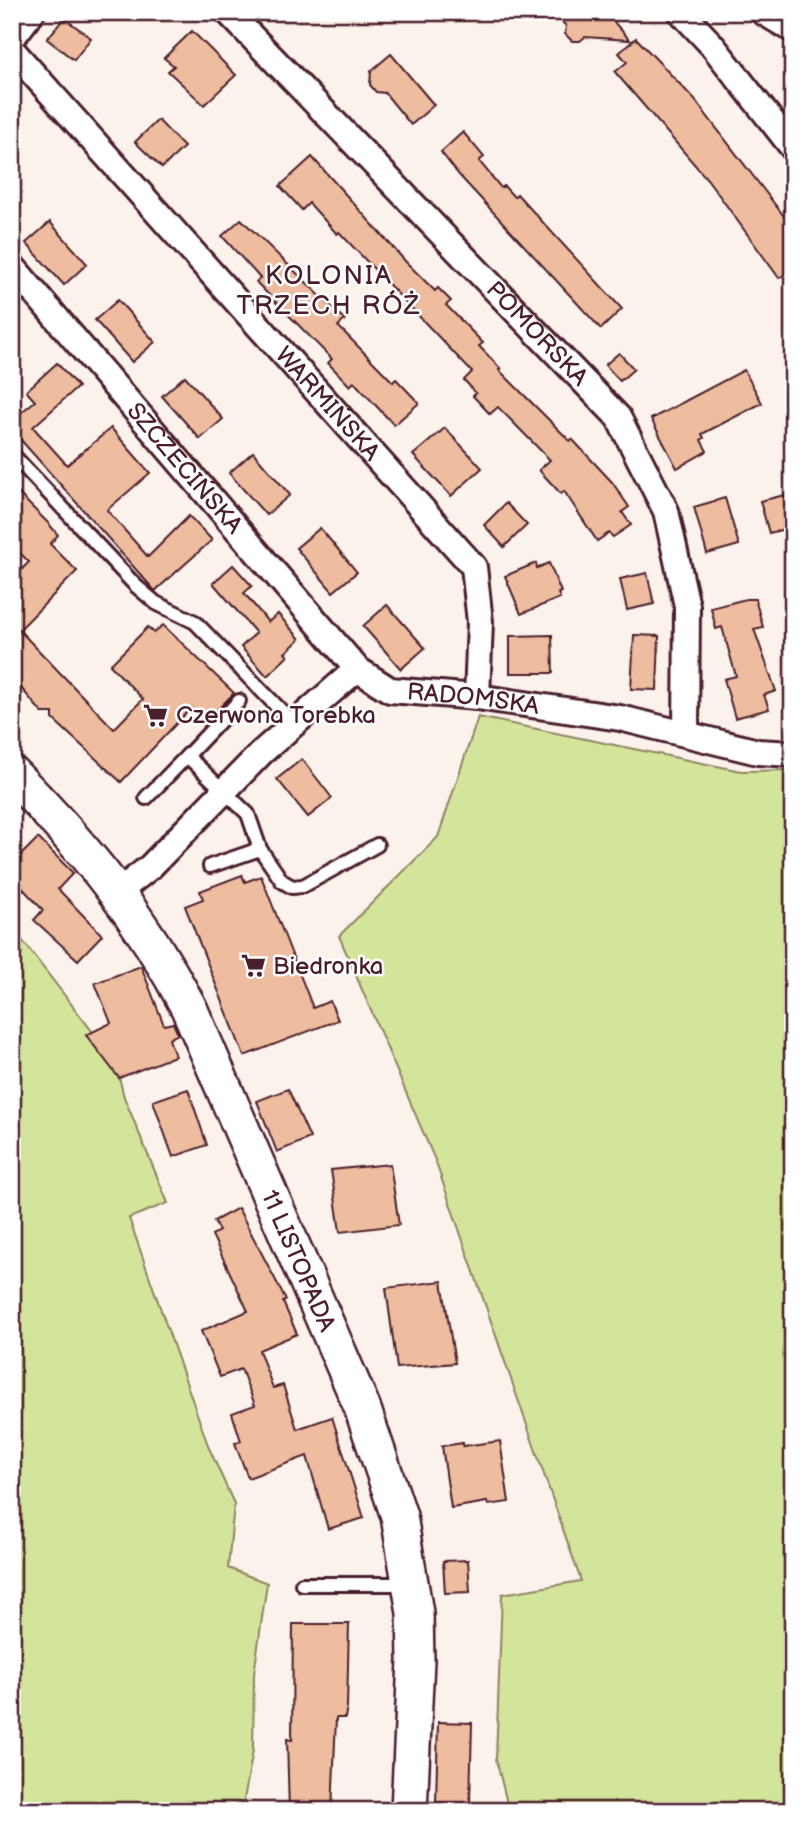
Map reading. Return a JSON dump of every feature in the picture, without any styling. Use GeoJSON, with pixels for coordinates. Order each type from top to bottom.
{"type":"FeatureCollection","features":[{"type":"Feature","properties":{"kind":"main road","name":"11 LISTOPADA"},"geometry":{"type":"LineString","coordinates":[[12,774],[87,853],[150,937],[189,1008],[362,1407],[400,1516],[411,1583],[416,1660],[409,1811]]}},
{"type":"Feature","properties":{"kind":"street"},"geometry":{"type":"LineString","coordinates":[[12,38],[32,12]]}},
{"type":"Feature","properties":{"kind":"street","name":"POMORSKA"},"geometry":{"type":"LineString","coordinates":[[228,12],[618,417],[666,511],[687,606],[686,734]]}},
{"type":"Feature","properties":{"kind":"street"},"geometry":{"type":"LineString","coordinates":[[681,12],[712,45],[793,148]]}},
{"type":"Feature","properties":{"kind":"street"},"geometry":{"type":"LineString","coordinates":[[763,12],[793,30]]}},
{"type":"Feature","properties":{"kind":"street","name":"WARMIŃSKA"},"geometry":{"type":"LineString","coordinates":[[12,50],[474,567],[480,622],[477,696]]}},
{"type":"Feature","properties":{"kind":"street","name":"SZCZECIŃSKA"},"geometry":{"type":"LineString","coordinates":[[12,266],[357,669]]}},
{"type":"Feature","properties":{"kind":"street"},"geometry":{"type":"LineString","coordinates":[[118,892],[150,867],[294,724],[357,669]]}},
{"type":"Feature","properties":{"kind":"street","name":"RADOMSKA"},"geometry":{"type":"LineString","coordinates":[[357,669],[390,690],[477,696],[620,719],[758,751],[793,754]]}},
{"type":"Feature","properties":{"kind":"lane"},"geometry":{"type":"LineString","coordinates":[[12,454],[136,586],[156,603],[195,622],[294,724]]}},
{"type":"Feature","properties":{"kind":"lane"},"geometry":{"type":"LineString","coordinates":[[146,798],[239,701]]}},
{"type":"Feature","properties":{"kind":"lane"},"geometry":{"type":"LineString","coordinates":[[187,756],[248,814],[260,849],[282,881],[292,887],[303,886],[377,845]]}},
{"type":"Feature","properties":{"kind":"lane"},"geometry":{"type":"LineString","coordinates":[[210,866],[260,849]]}},
{"type":"Feature","properties":{"kind":"lane"},"geometry":{"type":"LineString","coordinates":[[302,1584],[411,1583]]}},
{"type":"Feature","properties":{"kind":"green space"},"geometry":{"type":"Polygon","coordinates":[[[478,717],[741,771],[793,770],[793,1811],[509,1811],[496,1759],[502,1594],[581,1581],[435,1160],[339,936],[438,837],[478,717]]]}},
{"type":"Feature","properties":{"kind":"green space"},"geometry":{"type":"Polygon","coordinates":[[[12,927],[115,1061],[124,1097],[168,1203],[129,1218],[209,1448],[234,1504],[228,1568],[267,1583],[254,1674],[253,1750],[242,1811],[12,1811],[12,927]]]}},
{"type":"Feature","properties":{"kind":"building"},"geometry":{"type":"Polygon","coordinates":[[[571,12],[605,12],[630,40],[585,37],[580,41],[572,41],[565,34],[566,26],[561,21],[571,12]]]}},
{"type":"Feature","properties":{"kind":"building"},"geometry":{"type":"Polygon","coordinates":[[[64,18],[91,38],[74,60],[47,39],[64,18]]]}},
{"type":"Feature","properties":{"kind":"building"},"geometry":{"type":"Polygon","coordinates":[[[192,31],[236,75],[204,105],[168,71],[174,66],[164,58],[192,31]]]}},
{"type":"Feature","properties":{"kind":"building"},"geometry":{"type":"Polygon","coordinates":[[[636,38],[694,99],[793,228],[793,269],[779,278],[708,180],[615,72],[627,62],[619,53],[636,38]]]}},
{"type":"Feature","properties":{"kind":"building"},"geometry":{"type":"Polygon","coordinates":[[[391,54],[434,105],[411,125],[385,93],[376,92],[370,85],[371,71],[391,54]]]}},
{"type":"Feature","properties":{"kind":"building"},"geometry":{"type":"Polygon","coordinates":[[[158,120],[184,147],[162,168],[135,142],[158,120]]]}},
{"type":"Feature","properties":{"kind":"building"},"geometry":{"type":"Polygon","coordinates":[[[463,132],[484,157],[479,161],[501,188],[504,186],[514,197],[517,194],[622,309],[601,329],[441,152],[463,132]]]}},
{"type":"Feature","properties":{"kind":"building"},"geometry":{"type":"Polygon","coordinates":[[[312,157],[406,262],[435,291],[438,288],[451,301],[446,305],[483,343],[479,346],[501,369],[499,370],[570,441],[572,439],[612,482],[629,507],[622,512],[631,525],[613,537],[609,533],[597,541],[564,491],[561,494],[539,470],[550,460],[498,407],[490,414],[473,396],[476,393],[464,380],[472,372],[339,232],[337,234],[309,203],[302,210],[280,186],[312,157]]]}},
{"type":"Feature","properties":{"kind":"building"},"geometry":{"type":"Polygon","coordinates":[[[241,219],[345,320],[338,326],[393,382],[396,379],[419,403],[394,425],[354,382],[350,386],[328,363],[332,359],[256,282],[260,278],[222,236],[241,219]]]}},
{"type":"Feature","properties":{"kind":"building"},"geometry":{"type":"Polygon","coordinates":[[[50,222],[87,264],[64,285],[26,243],[50,222]]]}},
{"type":"Feature","properties":{"kind":"building"},"geometry":{"type":"Polygon","coordinates":[[[118,300],[155,342],[132,362],[95,320],[118,300]]]}},
{"type":"Feature","properties":{"kind":"building"},"geometry":{"type":"Polygon","coordinates":[[[619,353],[634,369],[620,381],[605,365],[619,353]]]}},
{"type":"Feature","properties":{"kind":"building"},"geometry":{"type":"Polygon","coordinates":[[[57,363],[78,387],[33,427],[67,465],[111,428],[150,473],[107,510],[148,557],[189,516],[212,540],[155,591],[12,430],[12,420],[35,401],[26,391],[57,363]]]}},
{"type":"Feature","properties":{"kind":"building"},"geometry":{"type":"Polygon","coordinates":[[[744,370],[762,403],[702,434],[704,438],[701,440],[707,451],[677,468],[651,419],[744,370]]]}},
{"type":"Feature","properties":{"kind":"building"},"geometry":{"type":"Polygon","coordinates":[[[185,376],[223,419],[200,439],[162,396],[185,376]]]}},
{"type":"Feature","properties":{"kind":"building"},"geometry":{"type":"Polygon","coordinates":[[[445,428],[482,468],[451,496],[413,455],[445,428]]]}},
{"type":"Feature","properties":{"kind":"building"},"geometry":{"type":"Polygon","coordinates":[[[253,452],[290,495],[266,515],[229,473],[253,452]]]}},
{"type":"Feature","properties":{"kind":"building"},"geometry":{"type":"Polygon","coordinates":[[[12,487],[58,535],[50,544],[77,571],[19,630],[114,729],[143,699],[110,665],[148,627],[154,633],[163,625],[234,693],[205,722],[191,708],[121,782],[53,719],[53,713],[42,713],[12,677],[12,579],[29,562],[12,545],[12,487]]]}},
{"type":"Feature","properties":{"kind":"building"},"geometry":{"type":"Polygon","coordinates":[[[785,495],[793,527],[769,533],[760,501],[785,495]]]}},
{"type":"Feature","properties":{"kind":"building"},"geometry":{"type":"Polygon","coordinates":[[[725,498],[739,545],[707,554],[694,507],[725,498]]]}},
{"type":"Feature","properties":{"kind":"building"},"geometry":{"type":"Polygon","coordinates":[[[506,503],[527,525],[504,547],[484,525],[506,503]]]}},
{"type":"Feature","properties":{"kind":"building"},"geometry":{"type":"Polygon","coordinates":[[[320,528],[357,572],[333,592],[296,548],[320,528]]]}},
{"type":"Feature","properties":{"kind":"building"},"geometry":{"type":"Polygon","coordinates":[[[536,563],[537,568],[549,563],[561,592],[558,593],[560,598],[521,614],[505,576],[536,563]]]}},
{"type":"Feature","properties":{"kind":"building"},"geometry":{"type":"Polygon","coordinates":[[[233,565],[252,586],[244,593],[268,622],[278,614],[300,639],[285,653],[288,656],[267,676],[241,647],[256,633],[213,583],[233,565]]]}},
{"type":"Feature","properties":{"kind":"building"},"geometry":{"type":"Polygon","coordinates":[[[647,573],[654,604],[627,610],[620,579],[647,573]]]}},
{"type":"Feature","properties":{"kind":"building"},"geometry":{"type":"Polygon","coordinates":[[[755,599],[763,627],[754,629],[776,691],[764,695],[769,709],[735,718],[724,679],[736,676],[722,627],[716,629],[711,608],[755,599]]]}},
{"type":"Feature","properties":{"kind":"building"},"geometry":{"type":"Polygon","coordinates":[[[387,605],[425,648],[401,669],[363,626],[387,605]]]}},
{"type":"Feature","properties":{"kind":"building"},"geometry":{"type":"Polygon","coordinates":[[[552,635],[553,673],[510,673],[510,636],[552,635]]]}},
{"type":"Feature","properties":{"kind":"building"},"geometry":{"type":"Polygon","coordinates":[[[634,635],[659,636],[657,690],[631,689],[634,635]]]}},
{"type":"Feature","properties":{"kind":"building"},"geometry":{"type":"Polygon","coordinates":[[[302,759],[332,798],[308,817],[277,779],[302,759]]]}},
{"type":"Feature","properties":{"kind":"building"},"geometry":{"type":"Polygon","coordinates":[[[38,838],[73,873],[58,889],[102,935],[78,960],[34,920],[43,910],[12,877],[12,864],[38,838]]]}},
{"type":"Feature","properties":{"kind":"building","name":"Biedronka"},"geometry":{"type":"Polygon","coordinates":[[[242,875],[245,882],[261,876],[313,1008],[330,1001],[338,1020],[244,1056],[185,906],[203,899],[200,891],[242,875]]]}},
{"type":"Feature","properties":{"kind":"building"},"geometry":{"type":"Polygon","coordinates":[[[141,966],[164,1025],[173,1023],[178,1034],[169,1039],[175,1056],[119,1078],[86,1035],[111,1023],[95,983],[141,966]]]}},
{"type":"Feature","properties":{"kind":"building"},"geometry":{"type":"Polygon","coordinates":[[[188,1089],[207,1145],[173,1157],[153,1101],[188,1089]]]}},
{"type":"Feature","properties":{"kind":"building"},"geometry":{"type":"Polygon","coordinates":[[[288,1089],[310,1138],[277,1152],[257,1101],[288,1089]]]}},
{"type":"Feature","properties":{"kind":"building"},"geometry":{"type":"Polygon","coordinates":[[[390,1164],[399,1225],[340,1232],[331,1170],[390,1164]]]}},
{"type":"Feature","properties":{"kind":"building"},"geometry":{"type":"Polygon","coordinates":[[[238,1208],[286,1300],[283,1302],[297,1334],[259,1350],[273,1388],[283,1385],[297,1429],[332,1417],[364,1518],[328,1529],[307,1456],[248,1478],[235,1443],[241,1441],[232,1413],[255,1405],[241,1369],[220,1377],[201,1331],[248,1311],[212,1235],[219,1231],[214,1221],[238,1208]]]}},
{"type":"Feature","properties":{"kind":"building"},"geometry":{"type":"Polygon","coordinates":[[[442,1281],[455,1363],[397,1368],[386,1288],[442,1281]]]}},
{"type":"Feature","properties":{"kind":"building"},"geometry":{"type":"Polygon","coordinates":[[[500,1441],[509,1502],[488,1505],[487,1502],[451,1508],[442,1446],[500,1441]]]}},
{"type":"Feature","properties":{"kind":"building"},"geometry":{"type":"Polygon","coordinates":[[[468,1560],[470,1592],[445,1593],[443,1561],[468,1560]]]}},
{"type":"Feature","properties":{"kind":"building"},"geometry":{"type":"Polygon","coordinates":[[[293,1624],[349,1624],[347,1707],[345,1718],[336,1718],[332,1811],[289,1811],[287,1739],[292,1740],[293,1624]]]}},
{"type":"Feature","properties":{"kind":"building"},"geometry":{"type":"Polygon","coordinates":[[[438,1722],[472,1723],[470,1803],[436,1803],[438,1722]]]}},
{"type":"Feature","properties":{"kind":"place","name":"Czerwona Torebka"},"geometry":{"type":"Point","coordinates":[156,715]}},
{"type":"Feature","properties":{"kind":"place","name":"Biedronka"},"geometry":{"type":"Point","coordinates":[253,966]}},
{"type":"Feature","properties":{"kind":"district","name":"KOLONIA TRZECH RÓŻ"},"geometry":{"type":"Point","coordinates":[329,290]}}]}
